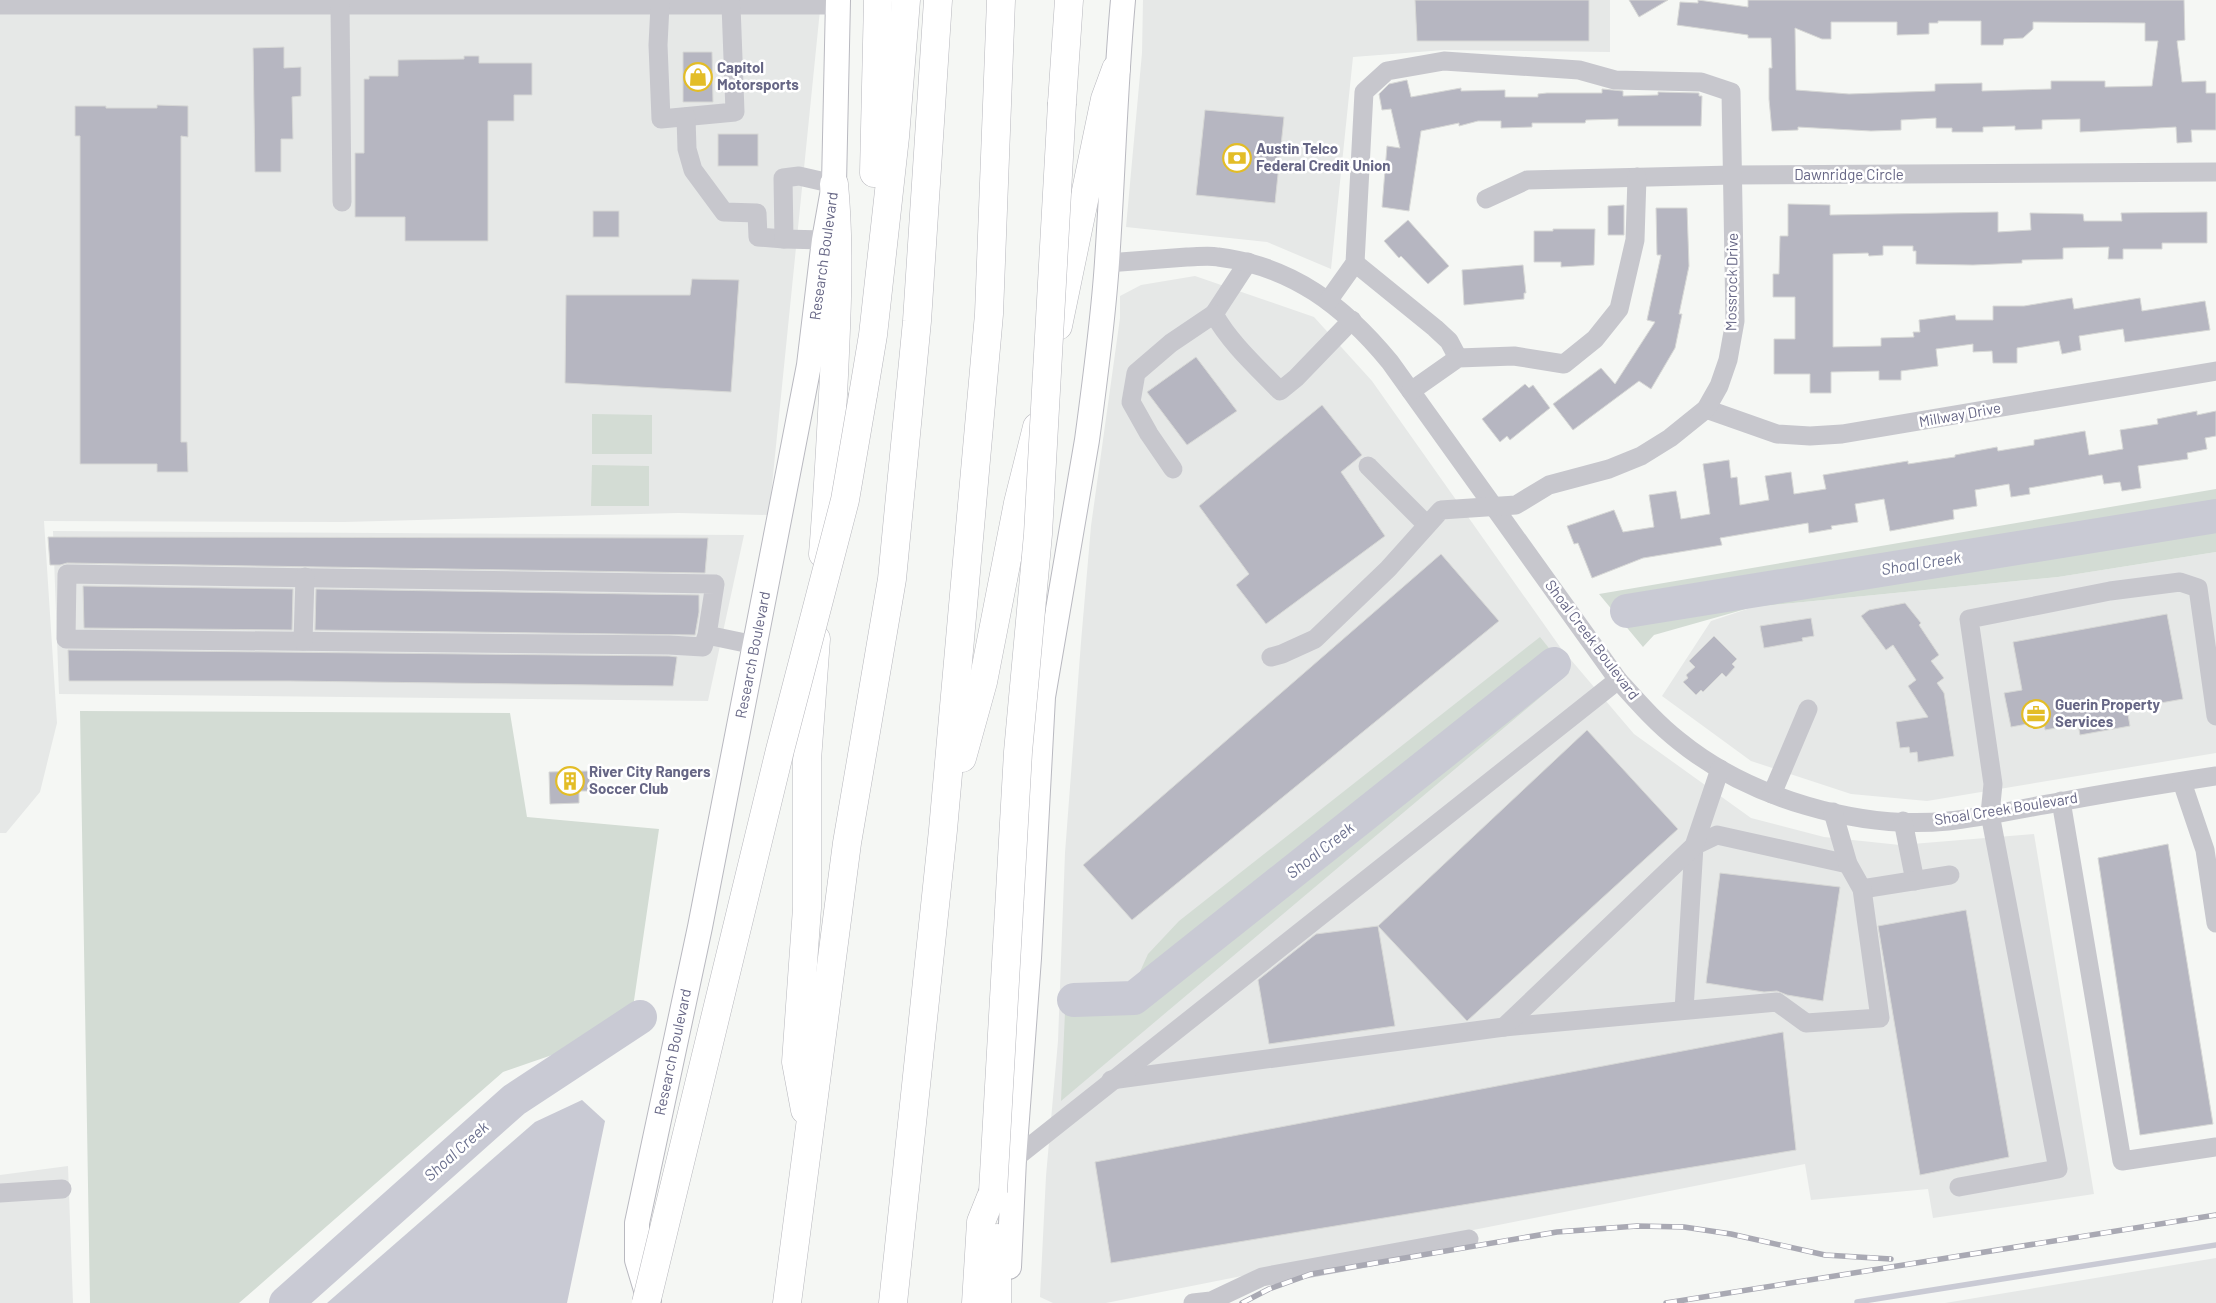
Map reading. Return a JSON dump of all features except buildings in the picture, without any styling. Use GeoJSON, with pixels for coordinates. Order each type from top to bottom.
{"type":"FeatureCollection","features":[{"type":"Feature","properties":{"kind":"highway"},"geometry":{"type":"LineString","coordinates":[[863,395],[875,150],[878,0]]}},
{"type":"Feature","properties":{"kind":"highway"},"geometry":{"type":"LineString","coordinates":[[646,1303],[780,750],[845,500],[873,335],[895,137],[906,0]]}},
{"type":"Feature","properties":{"kind":"highway"},"geometry":{"type":"LineString","coordinates":[[787,1303],[847,843],[892,579],[917,321],[938,0]]}},
{"type":"Feature","properties":{"kind":"highway"},"geometry":{"type":"LineString","coordinates":[[894,1290],[943,830],[989,304],[1001,0]]}},
{"type":"Feature","properties":{"kind":"highway"},"geometry":{"type":"LineString","coordinates":[[996,1303],[998,1225],[992,1192],[1018,752],[1038,534],[1069,0]]}},
{"type":"Feature","properties":{"kind":"highway"},"geometry":{"type":"LineString","coordinates":[[943,830],[983,682],[1018,503],[1040,409],[1103,108],[1116,69]]}},
{"type":"Feature","properties":{"kind":"highway"},"geometry":{"type":"LineString","coordinates":[[809,1136],[796,1062],[807,908],[807,760],[828,493],[836,328],[838,220],[834,184]]}},
{"type":"Feature","properties":{"kind":"highway"},"geometry":{"type":"LineString","coordinates":[[976,1303],[981,1222],[992,1192]]}},
{"type":"Feature","properties":{"kind":"main road"},"geometry":{"type":"LineString","coordinates":[[1006,1303],[1014,1159],[1029,958],[1043,697],[1088,440],[1107,263],[1116,69],[1123,0]]}},
{"type":"Feature","properties":{"kind":"main road","name":"Research Boulevard"},"geometry":{"type":"LineString","coordinates":[[650,1303],[637,1260],[637,1223],[700,927],[809,365],[824,240],[834,184],[837,3]]}},
{"type":"Feature","properties":{"kind":"street"},"geometry":{"type":"LineString","coordinates":[[0,5],[611,3],[731,5],[837,3]]}},
{"type":"Feature","properties":{"kind":"street"},"geometry":{"type":"LineString","coordinates":[[340,5],[342,202]]}},
{"type":"Feature","properties":{"kind":"street"},"geometry":{"type":"LineString","coordinates":[[660,5],[658,45],[661,119],[735,112],[731,5]]}},
{"type":"Feature","properties":{"kind":"street","name":"Mossrock Drive"},"geometry":{"type":"LineString","coordinates":[[1271,657],[1315,639],[1388,569],[1441,510],[1516,505],[1548,485],[1609,469],[1641,456],[1670,438],[1706,409],[1719,386],[1728,360],[1735,320],[1731,92],[1701,82],[1615,80],[1579,70],[1444,61],[1387,72],[1364,92],[1355,263]]}},
{"type":"Feature","properties":{"kind":"street"},"geometry":{"type":"LineString","coordinates":[[686,117],[687,149],[693,170],[724,212],[757,213],[758,237],[824,240]]}},
{"type":"Feature","properties":{"kind":"street","name":"Dawnridge Circle"},"geometry":{"type":"LineString","coordinates":[[1486,199],[1527,180],[1637,177],[2216,172]]}},
{"type":"Feature","properties":{"kind":"street"},"geometry":{"type":"LineString","coordinates":[[784,239],[784,178],[799,176],[834,184]]}},
{"type":"Feature","properties":{"kind":"street"},"geometry":{"type":"LineString","coordinates":[[1411,391],[1458,358],[1514,356],[1564,364],[1595,339],[1618,309],[1635,240],[1637,177]]}},
{"type":"Feature","properties":{"kind":"street","name":"Shoal Creek Boulevard"},"geometry":{"type":"LineString","coordinates":[[1107,263],[1216,256],[1248,262],[1293,280],[1328,301],[1352,320],[1366,333],[1390,362],[1618,680],[1648,714],[1679,742],[1720,769],[1772,794],[1791,802],[1862,818],[1903,821],[1947,821],[2216,776]]}},
{"type":"Feature","properties":{"kind":"street"},"geometry":{"type":"LineString","coordinates":[[1173,469],[1149,434],[1132,402],[1136,373],[1171,343],[1214,314],[1248,262]]}},
{"type":"Feature","properties":{"kind":"street"},"geometry":{"type":"LineString","coordinates":[[1328,301],[1355,263],[1436,328],[1449,341],[1458,358]]}},
{"type":"Feature","properties":{"kind":"street"},"geometry":{"type":"LineString","coordinates":[[1214,314],[1220,326],[1247,358],[1280,391],[1296,378],[1352,320]]}},
{"type":"Feature","properties":{"kind":"street","name":"Millway Drive"},"geometry":{"type":"LineString","coordinates":[[1706,409],[1777,434],[1810,436],[1842,434],[2216,371]]}},
{"type":"Feature","properties":{"kind":"street"},"geometry":{"type":"LineString","coordinates":[[1368,466],[1428,525]]}},
{"type":"Feature","properties":{"kind":"street"},"geometry":{"type":"LineString","coordinates":[[67,574],[305,577],[318,579],[715,584],[707,635],[703,647],[669,644],[66,639],[67,574]]}},
{"type":"Feature","properties":{"kind":"street"},"geometry":{"type":"LineString","coordinates":[[303,641],[305,577]]}},
{"type":"Feature","properties":{"kind":"street"},"geometry":{"type":"LineString","coordinates":[[1959,1187],[2058,1168],[1990,814],[1993,784],[1969,618],[2119,590],[2180,582],[2198,588],[2216,716]]}},
{"type":"Feature","properties":{"kind":"street"},"geometry":{"type":"LineString","coordinates":[[707,635],[754,645]]}},
{"type":"Feature","properties":{"kind":"street"},"geometry":{"type":"LineString","coordinates":[[1014,1159],[1110,1080],[1618,680]]}},
{"type":"Feature","properties":{"kind":"street"},"geometry":{"type":"LineString","coordinates":[[1772,794],[1808,709]]}},
{"type":"Feature","properties":{"kind":"street"},"geometry":{"type":"LineString","coordinates":[[1684,1010],[1694,846],[1720,769]]}},
{"type":"Feature","properties":{"kind":"street"},"geometry":{"type":"LineString","coordinates":[[2182,782],[2205,850],[2216,923]]}},
{"type":"Feature","properties":{"kind":"street"},"geometry":{"type":"LineString","coordinates":[[2061,801],[2122,1161],[2216,1147]]}},
{"type":"Feature","properties":{"kind":"street"},"geometry":{"type":"LineString","coordinates":[[1110,1080],[1504,1027],[1777,1002],[1806,1023],[1880,1018],[1862,889],[1848,864],[1833,812]]}},
{"type":"Feature","properties":{"kind":"street"},"geometry":{"type":"LineString","coordinates":[[1903,821],[1915,881]]}},
{"type":"Feature","properties":{"kind":"street"},"geometry":{"type":"LineString","coordinates":[[1504,1027],[1694,846],[1717,834],[1848,864]]}},
{"type":"Feature","properties":{"kind":"street"},"geometry":{"type":"LineString","coordinates":[[1862,889],[1950,875]]}},
{"type":"Feature","properties":{"kind":"street"},"geometry":{"type":"LineString","coordinates":[[0,1193],[62,1189]]}},
{"type":"Feature","properties":{"kind":"street"},"geometry":{"type":"LineString","coordinates":[[1193,1303],[1211,1301],[1262,1277],[1468,1239]]}},
{"type":"Feature","properties":{"kind":"shaded area"},"geometry":{"type":"Polygon","coordinates":[[[0,0],[821,0],[769,515],[678,513],[344,522],[44,521],[57,723],[40,792],[6,833],[0,833],[0,0]]]}},
{"type":"Feature","properties":{"kind":"shaded area"},"geometry":{"type":"Polygon","coordinates":[[[1143,0],[1610,0],[1610,52],[1444,50],[1353,57],[1331,269],[1267,242],[1126,227],[1142,53],[1143,0]]]}},
{"type":"Feature","properties":{"kind":"shaded area"},"geometry":{"type":"Polygon","coordinates":[[[1195,276],[1314,317],[1372,381],[1560,647],[1634,734],[1751,818],[1824,837],[1900,845],[2034,834],[2094,1194],[1933,1218],[1928,1189],[1811,1200],[1805,1164],[1106,1303],[1053,1303],[1040,1297],[1046,1176],[1058,1041],[1065,853],[1081,642],[1091,526],[1120,318],[1120,296],[1141,285],[1195,276]]]}},
{"type":"Feature","properties":{"kind":"shaded area"},"geometry":{"type":"Polygon","coordinates":[[[592,414],[652,415],[652,454],[592,454],[592,414]]]}},
{"type":"Feature","properties":{"kind":"shaded area"},"geometry":{"type":"Polygon","coordinates":[[[592,465],[649,466],[649,506],[591,506],[592,465]]]}},
{"type":"Feature","properties":{"kind":"shaded area"},"geometry":{"type":"Polygon","coordinates":[[[2216,489],[2216,552],[2058,577],[1753,607],[1654,635],[1643,647],[1599,594],[2216,489]]]}},
{"type":"Feature","properties":{"kind":"shaded area"},"geometry":{"type":"Polygon","coordinates":[[[53,531],[744,535],[708,701],[59,694],[53,531]]]}},
{"type":"Feature","properties":{"kind":"shaded area"},"geometry":{"type":"Polygon","coordinates":[[[2216,552],[2216,753],[1927,801],[1851,794],[1751,761],[1662,696],[1711,621],[1753,607],[2058,577],[2216,552]]]}},
{"type":"Feature","properties":{"kind":"shaded area"},"geometry":{"type":"Polygon","coordinates":[[[1540,637],[1569,673],[1061,1101],[1066,990],[1115,993],[1133,987],[1148,954],[1179,921],[1540,637]]]}},
{"type":"Feature","properties":{"kind":"shaded area"},"geometry":{"type":"Polygon","coordinates":[[[80,711],[510,713],[527,817],[659,829],[630,1028],[503,1072],[239,1303],[90,1303],[80,711]]]}},
{"type":"Feature","properties":{"kind":"shaded area"},"geometry":{"type":"Polygon","coordinates":[[[582,1100],[605,1121],[567,1303],[327,1303],[535,1122],[582,1100]]]}},
{"type":"Feature","properties":{"kind":"shaded area"},"geometry":{"type":"Polygon","coordinates":[[[68,1166],[73,1303],[0,1303],[0,1175],[68,1166]]]}},
{"type":"Feature","properties":{"kind":"shaded area"},"geometry":{"type":"Polygon","coordinates":[[[2216,1258],[2216,1303],[1945,1303],[2216,1258]]]}},
{"type":"Feature","properties":{"kind":"waterway","name":"Shoal Creek"},"geometry":{"type":"LineString","coordinates":[[1627,611],[2216,516]]}},
{"type":"Feature","properties":{"kind":"waterway","name":"Shoal Creek"},"geometry":{"type":"LineString","coordinates":[[1074,1000],[1134,998],[1554,664]]}},
{"type":"Feature","properties":{"kind":"waterway","name":"Shoal Creek"},"geometry":{"type":"LineString","coordinates":[[286,1303],[514,1100],[640,1017]]}},
{"type":"Feature","properties":{"kind":"waterway"},"geometry":{"type":"LineString","coordinates":[[1857,1302],[2216,1245]]}},
{"type":"Feature","properties":{"kind":"railway"},"geometry":{"type":"LineString","coordinates":[[1666,1303],[2216,1215]]}},
{"type":"Feature","properties":{"kind":"railway"},"geometry":{"type":"LineString","coordinates":[[1242,1303],[1269,1289],[1311,1274],[1557,1232],[1637,1226],[1684,1227],[1731,1234],[1825,1255],[1891,1259]]}},
{"type":"Feature","properties":{"kind":"place","name":"Capitol Motorsports"},"geometry":{"type":"Point","coordinates":[698,77]}},
{"type":"Feature","properties":{"kind":"place","name":"Austin Telco Federal Credit Union"},"geometry":{"type":"Point","coordinates":[1237,158]}},
{"type":"Feature","properties":{"kind":"place","name":"Guerin Property Services"},"geometry":{"type":"Point","coordinates":[2036,714]}},
{"type":"Feature","properties":{"kind":"place","name":"River City Rangers Soccer Club"},"geometry":{"type":"Point","coordinates":[570,781]}}]}
